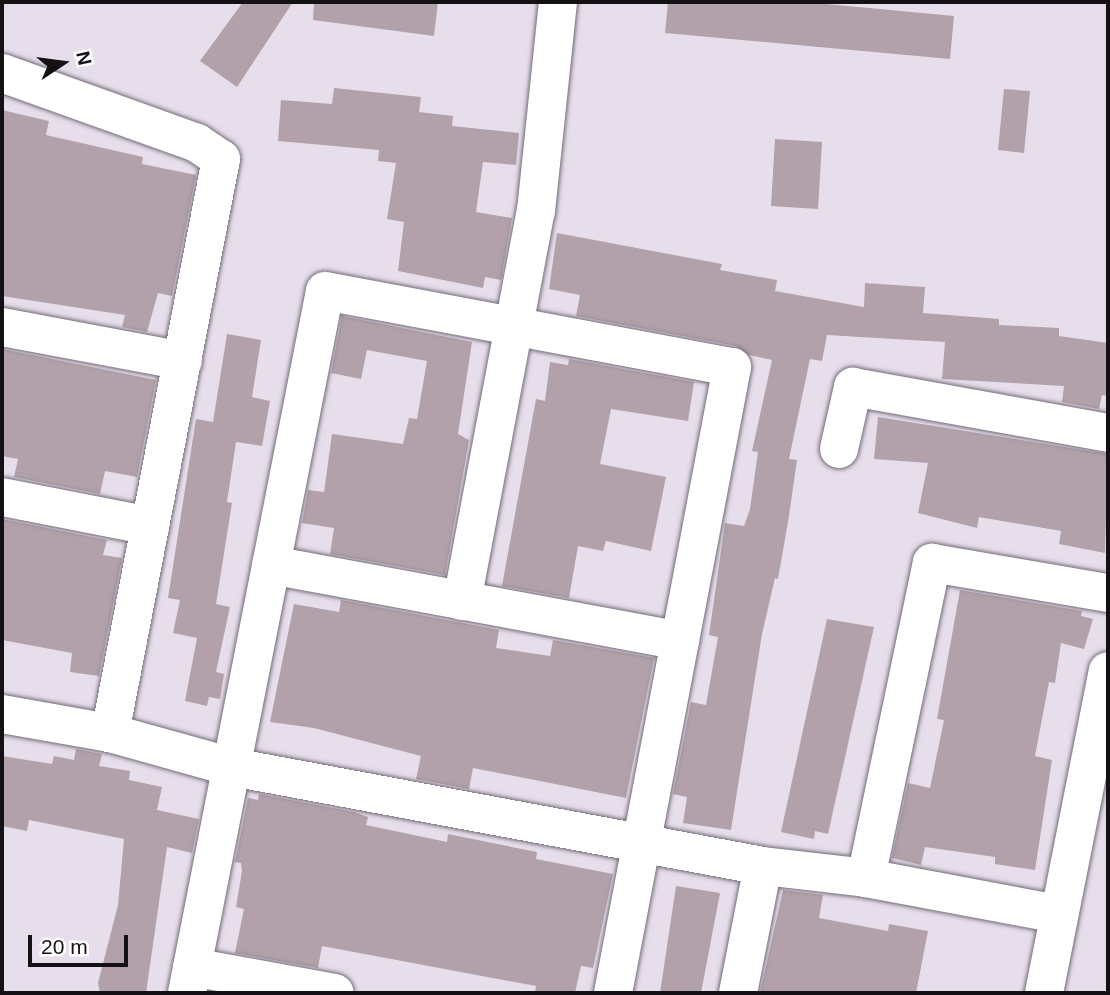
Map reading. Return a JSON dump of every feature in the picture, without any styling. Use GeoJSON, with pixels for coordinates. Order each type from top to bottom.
{"type":"FeatureCollection","features":[{"type":"Feature","properties":{"kind":"street"},"geometry":{"type":"LineString","coordinates":[[462,601],[536,211],[558,2]]}},
{"type":"Feature","properties":{"kind":"street"},"geometry":{"type":"LineString","coordinates":[[2,73],[197,143],[221,159],[110,733]]}},
{"type":"Feature","properties":{"kind":"street"},"geometry":{"type":"LineString","coordinates":[[335,993],[189,980],[325,291],[732,367],[613,993]]}},
{"type":"Feature","properties":{"kind":"street"},"geometry":{"type":"LineString","coordinates":[[2,327],[183,361]]}},
{"type":"Feature","properties":{"kind":"street"},"geometry":{"type":"LineString","coordinates":[[839,449],[853,387],[1108,433]]}},
{"type":"Feature","properties":{"kind":"street"},"geometry":{"type":"LineString","coordinates":[[2,497],[150,526]]}},
{"type":"Feature","properties":{"kind":"street"},"geometry":{"type":"LineString","coordinates":[[866,878],[932,563],[1108,593]]}},
{"type":"Feature","properties":{"kind":"street"},"geometry":{"type":"LineString","coordinates":[[271,565],[680,641]]}},
{"type":"Feature","properties":{"kind":"street"},"geometry":{"type":"LineString","coordinates":[[1044,993],[1108,671]]}},
{"type":"Feature","properties":{"kind":"street"},"geometry":{"type":"LineString","coordinates":[[2,714],[110,733],[232,767],[763,866],[866,878],[1059,914]]}},
{"type":"Feature","properties":{"kind":"street"},"geometry":{"type":"LineString","coordinates":[[738,993],[763,866]]}},
{"type":"Feature","properties":{"kind":"building"},"geometry":{"type":"Polygon","coordinates":[[[243,2],[293,2],[237,87],[200,61],[243,2]]]}},
{"type":"Feature","properties":{"kind":"building"},"geometry":{"type":"Polygon","coordinates":[[[314,2],[438,2],[434,36],[313,20],[314,2]]]}},
{"type":"Feature","properties":{"kind":"building"},"geometry":{"type":"Polygon","coordinates":[[[668,2],[805,2],[954,16],[950,59],[665,33],[668,2]]]}},
{"type":"Feature","properties":{"kind":"building"},"geometry":{"type":"Polygon","coordinates":[[[334,88],[421,97],[419,112],[453,116],[452,126],[519,133],[516,165],[483,162],[476,212],[512,218],[501,280],[485,277],[483,288],[398,271],[404,222],[387,219],[396,163],[378,161],[379,150],[278,141],[281,100],[332,104],[334,88]]]}},
{"type":"Feature","properties":{"kind":"building"},"geometry":{"type":"Polygon","coordinates":[[[1004,89],[1030,91],[1024,153],[998,150],[1004,89]]]}},
{"type":"Feature","properties":{"kind":"building"},"geometry":{"type":"Polygon","coordinates":[[[2,110],[49,121],[46,135],[143,157],[142,164],[196,175],[172,296],[158,293],[147,332],[122,327],[125,315],[2,296],[2,110]]]}},
{"type":"Feature","properties":{"kind":"building"},"geometry":{"type":"Polygon","coordinates":[[[775,139],[822,142],[818,209],[771,206],[775,139]]]}},
{"type":"Feature","properties":{"kind":"building"},"geometry":{"type":"Polygon","coordinates":[[[557,233],[722,264],[720,270],[777,280],[775,291],[864,307],[865,283],[925,287],[923,313],[999,319],[999,325],[1059,328],[1059,336],[1108,343],[1108,396],[1102,395],[1099,409],[1062,402],[1064,386],[942,379],[945,342],[827,335],[822,361],[810,359],[789,459],[797,460],[789,516],[778,579],[775,578],[762,634],[731,830],[683,823],[687,797],[673,794],[691,702],[706,705],[718,637],[709,635],[725,523],[744,526],[750,509],[758,452],[752,451],[772,360],[749,355],[736,346],[576,316],[580,295],[549,289],[557,233]]]}},
{"type":"Feature","properties":{"kind":"building"},"geometry":{"type":"Polygon","coordinates":[[[342,316],[472,342],[458,434],[469,440],[445,575],[330,554],[334,528],[302,523],[308,490],[324,492],[332,434],[403,444],[409,418],[417,419],[427,361],[367,350],[361,379],[331,373],[342,316]]]}},
{"type":"Feature","properties":{"kind":"building"},"geometry":{"type":"Polygon","coordinates":[[[227,334],[261,340],[252,397],[270,401],[262,446],[236,442],[227,502],[232,503],[216,604],[230,607],[216,672],[224,674],[220,699],[209,697],[207,706],[185,701],[197,638],[173,633],[180,600],[168,598],[196,419],[213,422],[227,334]]]}},
{"type":"Feature","properties":{"kind":"building"},"geometry":{"type":"Polygon","coordinates":[[[2,349],[156,380],[137,477],[105,471],[100,494],[14,477],[18,459],[2,456],[2,349]]]}},
{"type":"Feature","properties":{"kind":"building"},"geometry":{"type":"Polygon","coordinates":[[[569,359],[694,382],[688,421],[611,409],[600,464],[666,477],[651,551],[606,541],[603,551],[578,546],[569,598],[502,586],[536,399],[545,401],[550,362],[568,365],[569,359]]]}},
{"type":"Feature","properties":{"kind":"building"},"geometry":{"type":"Polygon","coordinates":[[[878,417],[1108,454],[1105,553],[1059,544],[1061,531],[979,517],[977,528],[918,513],[928,463],[874,459],[878,417]]]}},
{"type":"Feature","properties":{"kind":"building"},"geometry":{"type":"Polygon","coordinates":[[[2,519],[107,540],[103,555],[122,558],[99,676],[70,672],[72,653],[2,640],[2,519]]]}},
{"type":"Feature","properties":{"kind":"building"},"geometry":{"type":"Polygon","coordinates":[[[960,590],[1082,611],[1081,616],[1093,619],[1084,649],[1061,643],[1055,683],[1049,682],[1035,756],[1052,760],[1035,870],[995,864],[995,857],[925,847],[921,865],[892,858],[908,783],[930,788],[944,720],[937,719],[960,590]]]}},
{"type":"Feature","properties":{"kind":"building"},"geometry":{"type":"Polygon","coordinates":[[[341,600],[499,630],[496,648],[550,656],[553,640],[654,658],[626,798],[473,768],[469,789],[416,779],[421,756],[314,728],[270,722],[294,604],[339,612],[341,600]]]}},
{"type":"Feature","properties":{"kind":"building"},"geometry":{"type":"Polygon","coordinates":[[[827,619],[874,627],[828,834],[815,831],[814,839],[781,832],[827,619]]]}},
{"type":"Feature","properties":{"kind":"building"},"geometry":{"type":"Polygon","coordinates":[[[76,749],[102,754],[99,766],[130,771],[129,780],[162,787],[157,810],[199,819],[192,853],[167,847],[146,993],[100,993],[98,983],[118,905],[124,839],[29,820],[27,831],[2,826],[2,756],[52,764],[54,756],[74,760],[76,749]]]}},
{"type":"Feature","properties":{"kind":"building"},"geometry":{"type":"Polygon","coordinates":[[[259,794],[354,812],[368,817],[366,825],[447,842],[448,834],[537,852],[536,859],[613,874],[593,968],[581,966],[575,993],[535,993],[536,986],[322,946],[318,968],[235,953],[244,909],[236,907],[242,871],[241,863],[235,862],[248,798],[258,800],[259,794]]]}},
{"type":"Feature","properties":{"kind":"building"},"geometry":{"type":"Polygon","coordinates":[[[676,886],[720,893],[701,993],[660,993],[676,886]]]}},
{"type":"Feature","properties":{"kind":"building"},"geometry":{"type":"Polygon","coordinates":[[[783,890],[823,895],[819,918],[888,931],[889,924],[928,931],[916,993],[760,993],[783,890]]]}}]}
